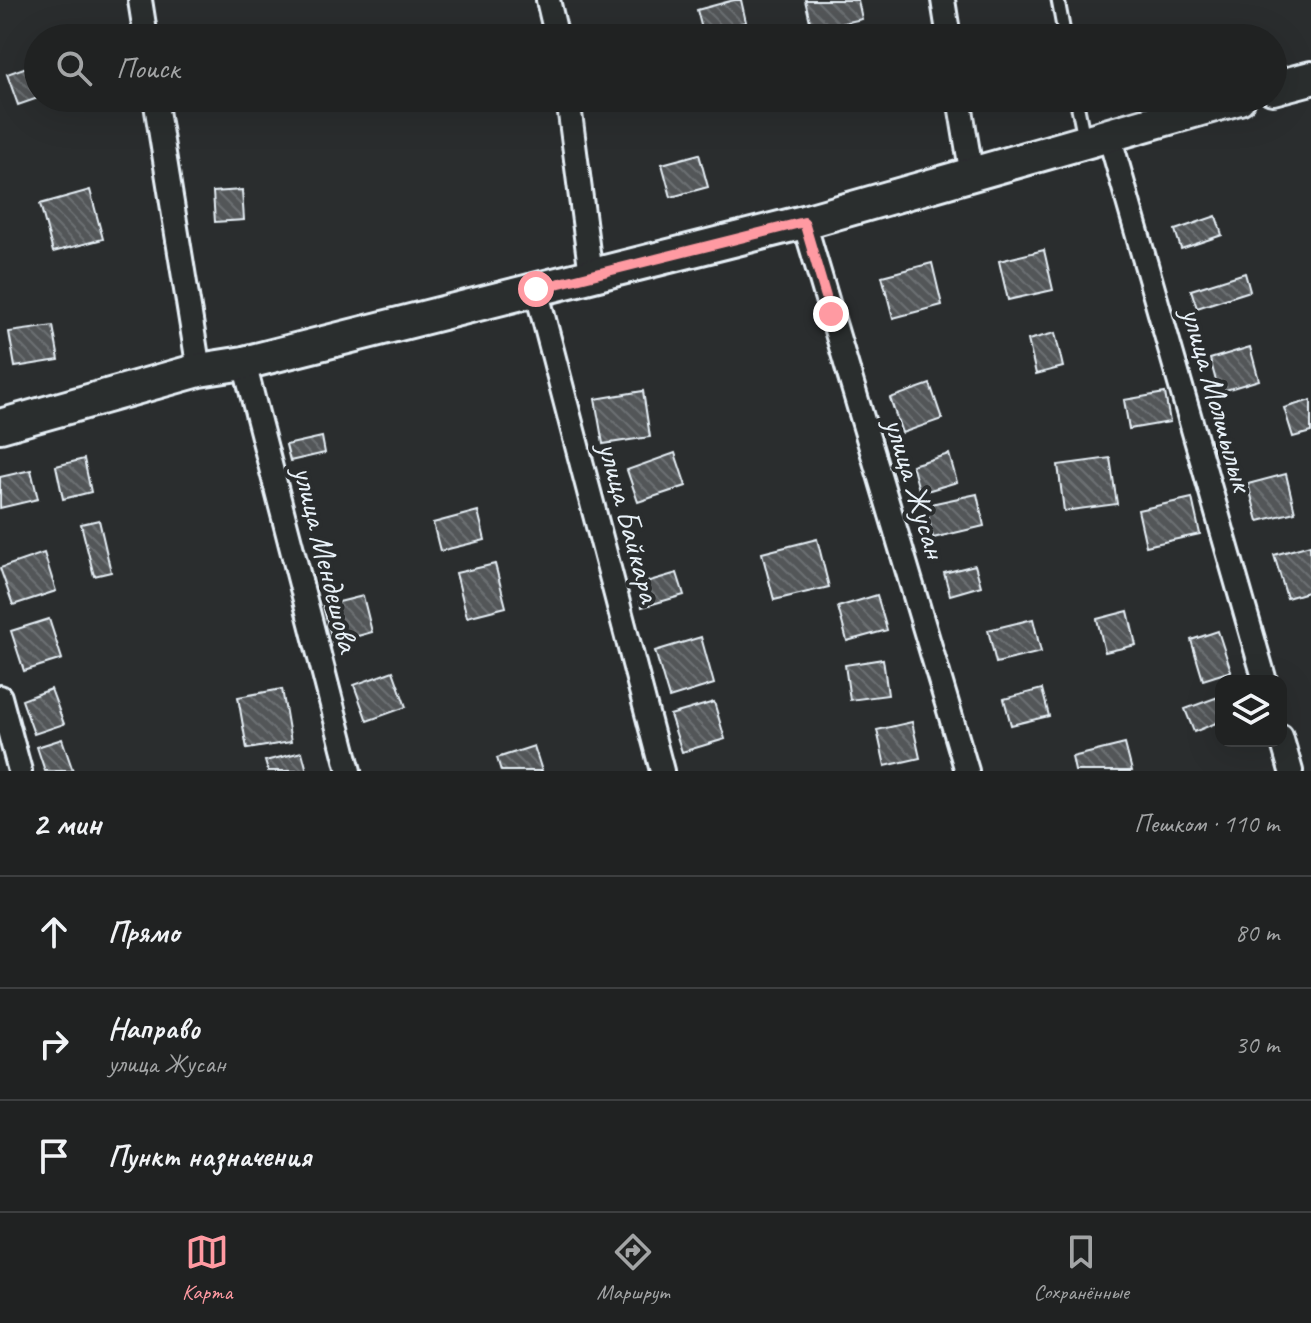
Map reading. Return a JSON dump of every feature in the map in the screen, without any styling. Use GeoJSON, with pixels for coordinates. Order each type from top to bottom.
{"type":"FeatureCollection","features":[{"type":"Feature","properties":{"kind":"main road"},"geometry":{"type":"LineString","coordinates":[[1287,84],[1311,78]]}},
{"type":"Feature","properties":{"kind":"main road"},"geometry":{"type":"LineString","coordinates":[[0,426],[199,370],[244,363],[804,222],[1191,112]]}},
{"type":"Feature","properties":{"kind":"street"},"geometry":{"type":"LineString","coordinates":[[140,0],[144,24]]}},
{"type":"Feature","properties":{"kind":"street"},"geometry":{"type":"LineString","coordinates":[[548,0],[554,24]]}},
{"type":"Feature","properties":{"kind":"street"},"geometry":{"type":"LineString","coordinates":[[943,0],[947,24]]}},
{"type":"Feature","properties":{"kind":"street"},"geometry":{"type":"LineString","coordinates":[[157,112],[199,370]]}},
{"type":"Feature","properties":{"kind":"street"},"geometry":{"type":"LineString","coordinates":[[570,112],[591,275]]}},
{"type":"Feature","properties":{"kind":"street"},"geometry":{"type":"LineString","coordinates":[[961,112],[972,176]]}},
{"type":"Feature","properties":{"kind":"street","name":"улица Молшылык"},"geometry":{"type":"LineString","coordinates":[[1097,139],[1263,675]]}},
{"type":"Feature","properties":{"kind":"street","name":"улица Жусан"},"geometry":{"type":"LineString","coordinates":[[804,222],[967,771]]}},
{"type":"Feature","properties":{"kind":"street","name":"улица Байкара"},"geometry":{"type":"LineString","coordinates":[[536,289],[662,771]]}},
{"type":"Feature","properties":{"kind":"street","name":"улица Мендешова"},"geometry":{"type":"LineString","coordinates":[[244,363],[349,771]]}},
{"type":"Feature","properties":{"kind":"street"},"geometry":{"type":"LineString","coordinates":[[0,697],[20,771]]}},
{"type":"Feature","properties":{"kind":"street"},"geometry":{"type":"LineString","coordinates":[[1284,747],[1291,771]]}},
{"type":"Feature","properties":{"kind":"lane"},"geometry":{"type":"LineString","coordinates":[[1058,0],[1062,24]]}},
{"type":"Feature","properties":{"kind":"lane"},"geometry":{"type":"LineString","coordinates":[[1083,112],[1097,139]]}},
{"type":"Feature","properties":{"kind":"building"},"geometry":{"type":"Polygon","coordinates":[[[741,0],[746,22],[701,24],[697,10],[741,0]]]}},
{"type":"Feature","properties":{"kind":"building"},"geometry":{"type":"Polygon","coordinates":[[[805,0],[858,0],[862,19],[839,24],[811,24],[805,0]]]}},
{"type":"Feature","properties":{"kind":"building"},"geometry":{"type":"Polygon","coordinates":[[[24,68],[24,103],[18,105],[7,74],[24,68]]]}},
{"type":"Feature","properties":{"kind":"building"},"geometry":{"type":"Polygon","coordinates":[[[699,154],[708,187],[671,197],[662,164],[699,154]]]}},
{"type":"Feature","properties":{"kind":"building"},"geometry":{"type":"Polygon","coordinates":[[[90,190],[103,239],[53,252],[40,204],[90,190]]]}},
{"type":"Feature","properties":{"kind":"building"},"geometry":{"type":"Polygon","coordinates":[[[242,190],[244,220],[215,222],[213,192],[242,190]]]}},
{"type":"Feature","properties":{"kind":"building"},"geometry":{"type":"Polygon","coordinates":[[[1216,216],[1222,235],[1181,249],[1175,230],[1216,216]]]}},
{"type":"Feature","properties":{"kind":"building"},"geometry":{"type":"Polygon","coordinates":[[[1044,250],[1053,290],[1008,300],[999,261],[1044,250]]]}},
{"type":"Feature","properties":{"kind":"building"},"geometry":{"type":"Polygon","coordinates":[[[932,263],[942,305],[893,318],[882,276],[932,263]]]}},
{"type":"Feature","properties":{"kind":"building"},"geometry":{"type":"Polygon","coordinates":[[[1245,273],[1250,291],[1197,308],[1191,290],[1245,273]]]}},
{"type":"Feature","properties":{"kind":"building"},"geometry":{"type":"Polygon","coordinates":[[[53,326],[59,360],[15,367],[9,332],[53,326]]]}},
{"type":"Feature","properties":{"kind":"building"},"geometry":{"type":"Polygon","coordinates":[[[1055,333],[1063,367],[1036,374],[1028,340],[1055,333]]]}},
{"type":"Feature","properties":{"kind":"building"},"geometry":{"type":"Polygon","coordinates":[[[1250,347],[1259,380],[1219,392],[1210,359],[1250,347]]]}},
{"type":"Feature","properties":{"kind":"building"},"geometry":{"type":"Polygon","coordinates":[[[930,384],[942,419],[902,433],[890,398],[930,384]]]}},
{"type":"Feature","properties":{"kind":"building"},"geometry":{"type":"Polygon","coordinates":[[[643,391],[650,437],[603,444],[595,399],[643,391]]]}},
{"type":"Feature","properties":{"kind":"building"},"geometry":{"type":"Polygon","coordinates":[[[1165,393],[1170,422],[1129,429],[1124,400],[1165,393]]]}},
{"type":"Feature","properties":{"kind":"building"},"geometry":{"type":"Polygon","coordinates":[[[1311,400],[1311,432],[1293,437],[1284,408],[1311,400]]]}},
{"type":"Feature","properties":{"kind":"building"},"geometry":{"type":"Polygon","coordinates":[[[322,437],[325,453],[290,461],[286,445],[322,437]]]}},
{"type":"Feature","properties":{"kind":"building"},"geometry":{"type":"Polygon","coordinates":[[[675,453],[686,486],[638,502],[627,470],[675,453]]]}},
{"type":"Feature","properties":{"kind":"building"},"geometry":{"type":"Polygon","coordinates":[[[949,454],[957,482],[920,493],[912,465],[949,454]]]}},
{"type":"Feature","properties":{"kind":"building"},"geometry":{"type":"Polygon","coordinates":[[[1110,458],[1117,504],[1064,511],[1058,465],[1110,458]]]}},
{"type":"Feature","properties":{"kind":"building"},"geometry":{"type":"Polygon","coordinates":[[[84,459],[91,492],[63,499],[56,466],[84,459]]]}},
{"type":"Feature","properties":{"kind":"building"},"geometry":{"type":"Polygon","coordinates":[[[31,470],[38,499],[0,508],[0,477],[31,470]]]}},
{"type":"Feature","properties":{"kind":"building"},"geometry":{"type":"Polygon","coordinates":[[[1286,474],[1295,512],[1258,521],[1248,484],[1286,474]]]}},
{"type":"Feature","properties":{"kind":"building"},"geometry":{"type":"Polygon","coordinates":[[[977,494],[984,526],[933,538],[926,505],[977,494]]]}},
{"type":"Feature","properties":{"kind":"building"},"geometry":{"type":"Polygon","coordinates":[[[1192,498],[1200,534],[1146,546],[1138,510],[1192,498]]]}},
{"type":"Feature","properties":{"kind":"building"},"geometry":{"type":"Polygon","coordinates":[[[478,511],[485,540],[440,551],[433,523],[478,511]]]}},
{"type":"Feature","properties":{"kind":"building"},"geometry":{"type":"Polygon","coordinates":[[[99,520],[111,572],[94,576],[81,524],[99,520]]]}},
{"type":"Feature","properties":{"kind":"building"},"geometry":{"type":"Polygon","coordinates":[[[817,539],[829,587],[774,600],[762,553],[817,539]]]}},
{"type":"Feature","properties":{"kind":"building"},"geometry":{"type":"Polygon","coordinates":[[[1310,545],[1311,591],[1287,598],[1274,555],[1310,545]]]}},
{"type":"Feature","properties":{"kind":"building"},"geometry":{"type":"Polygon","coordinates":[[[44,553],[56,591],[13,605],[0,568],[44,553]]]}},
{"type":"Feature","properties":{"kind":"building"},"geometry":{"type":"Polygon","coordinates":[[[495,564],[506,607],[467,617],[456,573],[495,564]]]}},
{"type":"Feature","properties":{"kind":"building"},"geometry":{"type":"Polygon","coordinates":[[[975,565],[981,586],[950,595],[944,573],[975,565]]]}},
{"type":"Feature","properties":{"kind":"building"},"geometry":{"type":"Polygon","coordinates":[[[677,573],[684,595],[642,607],[636,585],[677,573]]]}},
{"type":"Feature","properties":{"kind":"building"},"geometry":{"type":"Polygon","coordinates":[[[877,595],[887,630],[847,641],[838,607],[877,595]]]}},
{"type":"Feature","properties":{"kind":"building"},"geometry":{"type":"Polygon","coordinates":[[[363,596],[372,632],[333,643],[323,606],[363,596]]]}},
{"type":"Feature","properties":{"kind":"building"},"geometry":{"type":"Polygon","coordinates":[[[1128,611],[1136,645],[1105,652],[1097,619],[1128,611]]]}},
{"type":"Feature","properties":{"kind":"building"},"geometry":{"type":"Polygon","coordinates":[[[49,619],[62,659],[24,671],[11,631],[49,619]]]}},
{"type":"Feature","properties":{"kind":"building"},"geometry":{"type":"Polygon","coordinates":[[[1033,619],[1041,652],[996,663],[988,630],[1033,619]]]}},
{"type":"Feature","properties":{"kind":"building"},"geometry":{"type":"Polygon","coordinates":[[[1218,631],[1231,671],[1203,680],[1191,640],[1218,631]]]}},
{"type":"Feature","properties":{"kind":"building"},"geometry":{"type":"Polygon","coordinates":[[[701,637],[714,684],[669,698],[655,651],[701,637]]]}},
{"type":"Feature","properties":{"kind":"building"},"geometry":{"type":"Polygon","coordinates":[[[883,659],[888,695],[850,700],[845,665],[883,659]]]}},
{"type":"Feature","properties":{"kind":"building"},"geometry":{"type":"Polygon","coordinates":[[[393,671],[406,707],[367,721],[354,685],[393,671]]]}},
{"type":"Feature","properties":{"kind":"building"},"geometry":{"type":"Polygon","coordinates":[[[51,689],[64,724],[34,734],[22,700],[51,689]]]}},
{"type":"Feature","properties":{"kind":"building"},"geometry":{"type":"Polygon","coordinates":[[[282,689],[291,742],[247,749],[238,697],[282,689]]]}},
{"type":"Feature","properties":{"kind":"building"},"geometry":{"type":"Polygon","coordinates":[[[1042,689],[1049,716],[1011,725],[1004,699],[1042,689]]]}},
{"type":"Feature","properties":{"kind":"building"},"geometry":{"type":"Polygon","coordinates":[[[1215,698],[1215,723],[1194,732],[1185,709],[1215,698]]]}},
{"type":"Feature","properties":{"kind":"building"},"geometry":{"type":"Polygon","coordinates":[[[714,702],[725,739],[682,752],[670,715],[714,702]]]}},
{"type":"Feature","properties":{"kind":"building"},"geometry":{"type":"Polygon","coordinates":[[[912,722],[920,758],[885,766],[877,730],[912,722]]]}},
{"type":"Feature","properties":{"kind":"building"},"geometry":{"type":"Polygon","coordinates":[[[62,739],[73,771],[45,771],[37,747],[62,739]]]}},
{"type":"Feature","properties":{"kind":"building"},"geometry":{"type":"Polygon","coordinates":[[[1125,744],[1132,771],[1075,771],[1072,757],[1125,744]]]}},
{"type":"Feature","properties":{"kind":"building"},"geometry":{"type":"Polygon","coordinates":[[[534,746],[542,771],[501,771],[497,758],[534,746]]]}},
{"type":"Feature","properties":{"kind":"building"},"geometry":{"type":"Polygon","coordinates":[[[302,752],[307,771],[268,771],[265,761],[302,752]]]}},
{"type":"Feature","properties":{"kind":"route"},"geometry":{"type":"LineString","coordinates":[[536,289],[804,222],[831,314]]}}]}
